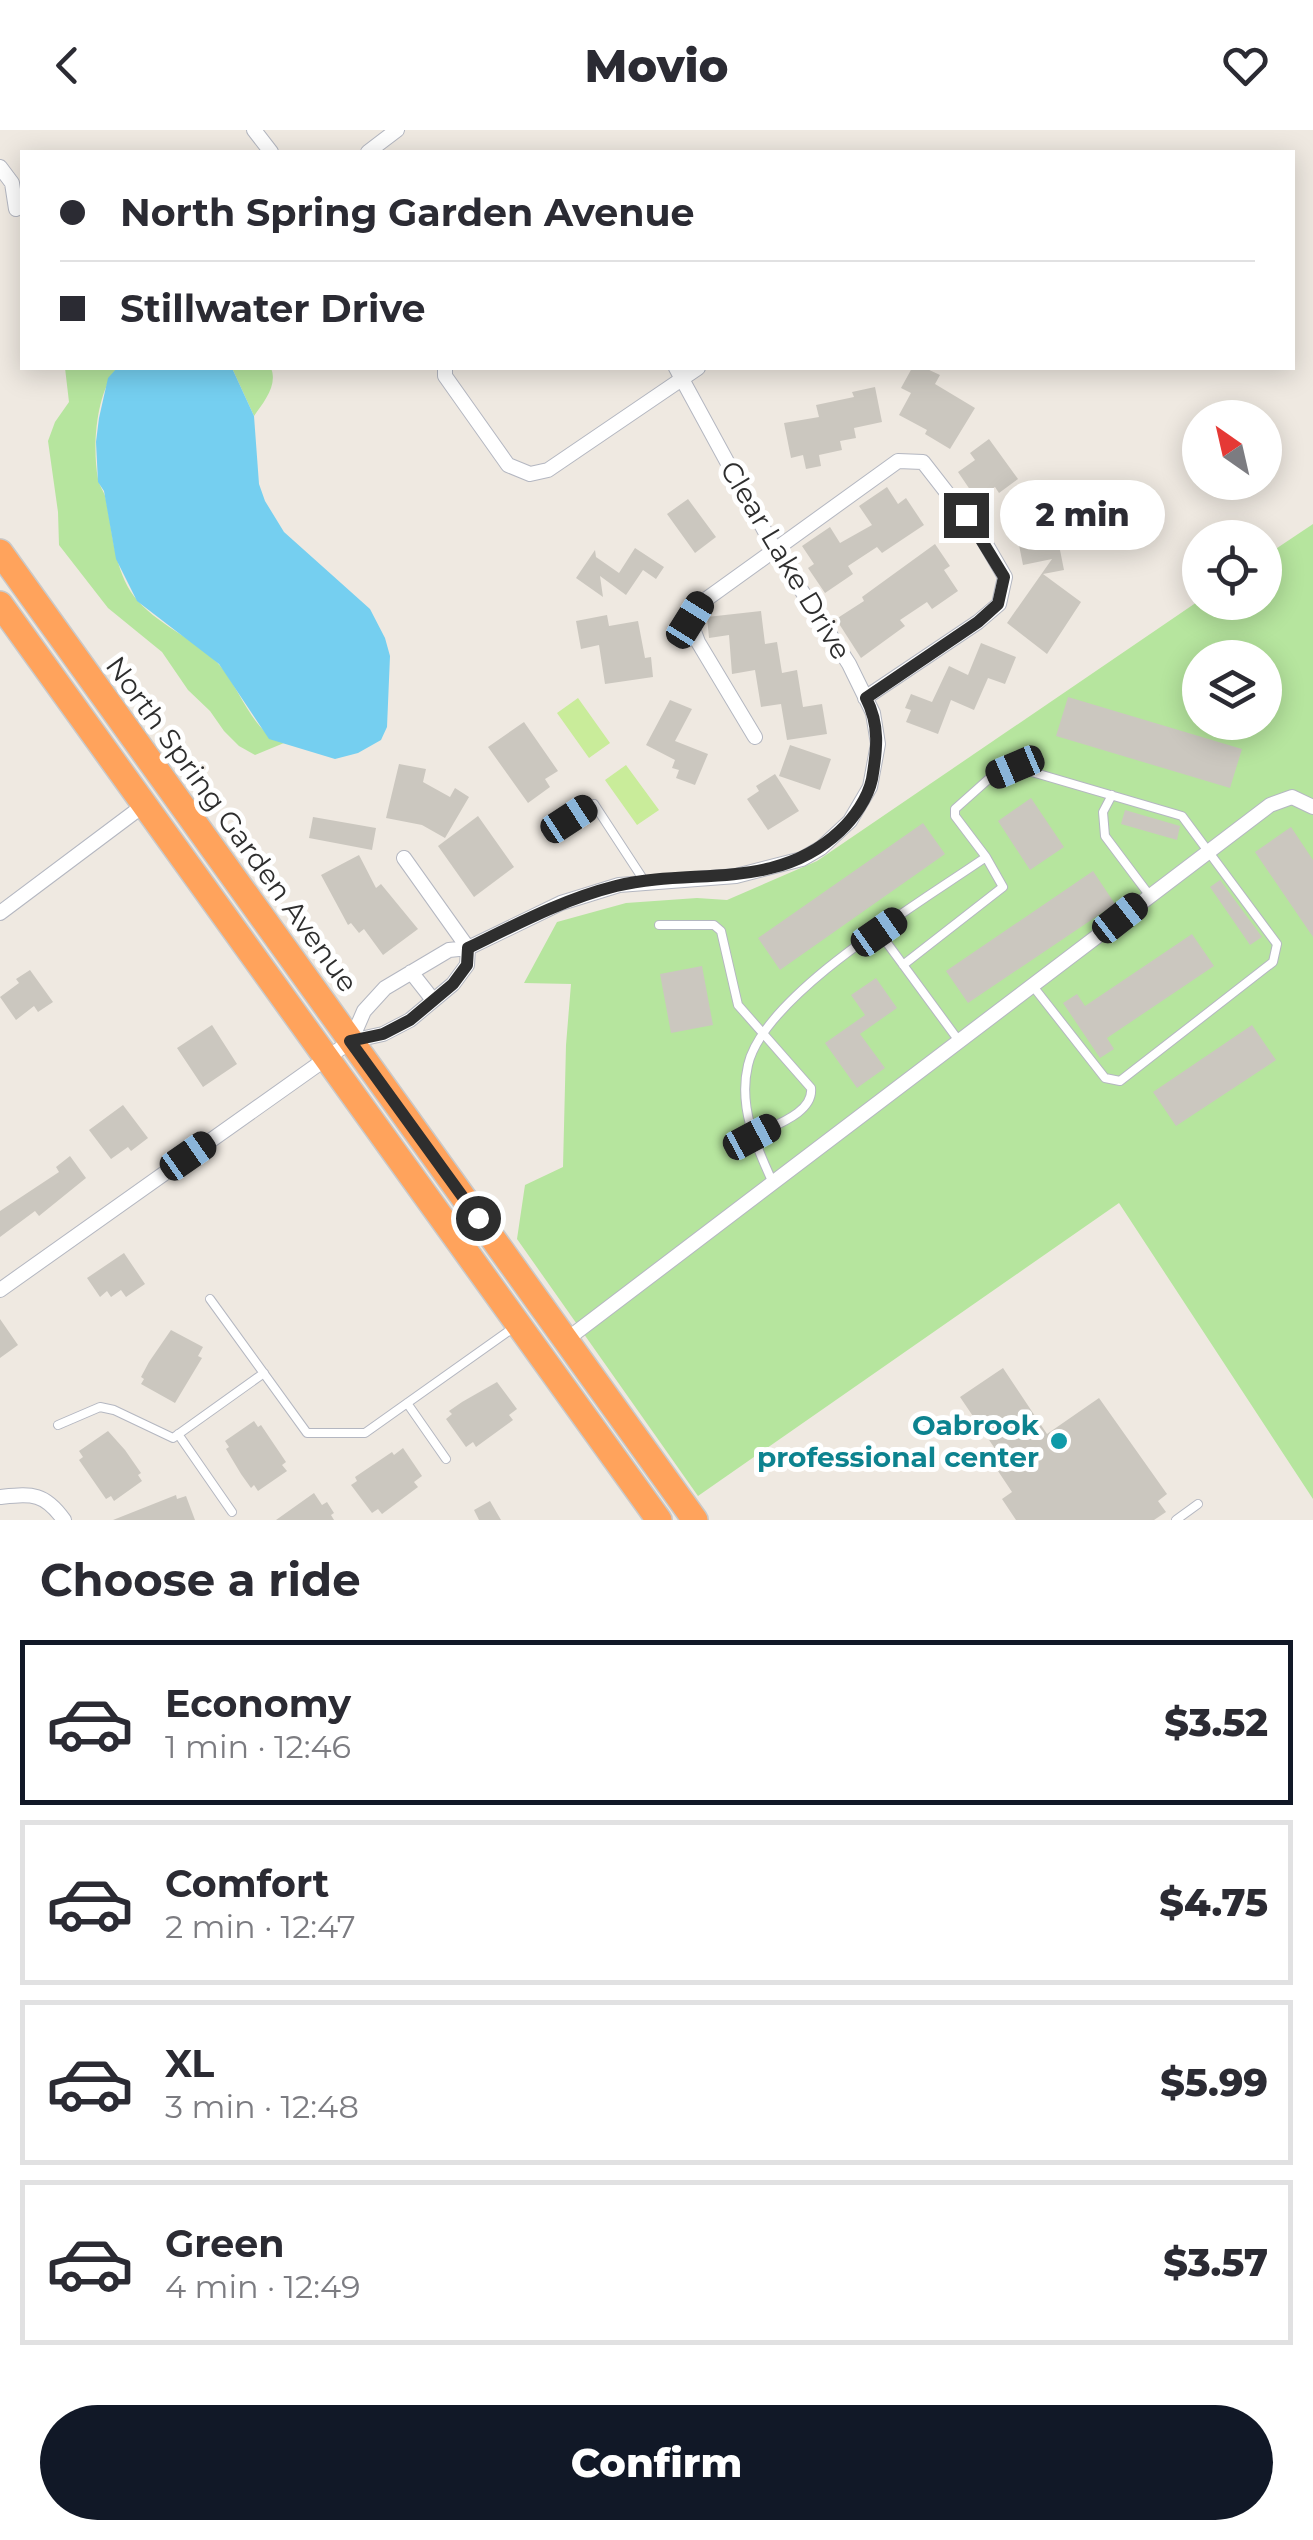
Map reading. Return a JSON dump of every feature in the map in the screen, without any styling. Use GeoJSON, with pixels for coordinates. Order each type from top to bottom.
{"type":"FeatureCollection","features":[{"type":"Feature","properties":{"kind":"highway","name":"North Spring Garden Avenue"},"geometry":{"type":"LineString","coordinates":[[0,552],[695,1520]]}},
{"type":"Feature","properties":{"kind":"highway"},"geometry":{"type":"LineString","coordinates":[[0,604],[658,1520]]}},
{"type":"Feature","properties":{"kind":"highway"},"geometry":{"type":"LineString","coordinates":[[642,1498],[684,1520]]}},
{"type":"Feature","properties":{"kind":"street"},"geometry":{"type":"LineString","coordinates":[[254,130],[269,150]]}},
{"type":"Feature","properties":{"kind":"street"},"geometry":{"type":"LineString","coordinates":[[371,150],[397,130]]}},
{"type":"Feature","properties":{"kind":"street"},"geometry":{"type":"LineString","coordinates":[[0,166],[12,183],[16,209]]}},
{"type":"Feature","properties":{"kind":"street"},"geometry":{"type":"LineString","coordinates":[[445,370],[508,465],[530,474],[548,470],[680,373]]}},
{"type":"Feature","properties":{"kind":"street","name":"Clear Lake Drive"},"geometry":{"type":"LineString","coordinates":[[350,1041],[364,1011],[385,988],[450,950],[468,948],[561,903],[619,885],[736,876],[802,860],[822,848],[850,821],[870,787],[878,744],[874,713],[848,664],[774,548],[680,373]]}},
{"type":"Feature","properties":{"kind":"street"},"geometry":{"type":"LineString","coordinates":[[755,737],[698,642],[690,620],[701,603],[898,461],[923,462],[983,538],[1004,577],[998,604],[978,622],[866,698]]}},
{"type":"Feature","properties":{"kind":"street"},"geometry":{"type":"LineString","coordinates":[[566,1340],[1270,805],[1292,796],[1313,807]]}},
{"type":"Feature","properties":{"kind":"street"},"geometry":{"type":"LineString","coordinates":[[0,912],[144,805]]}},
{"type":"Feature","properties":{"kind":"street"},"geometry":{"type":"LineString","coordinates":[[404,858],[468,948]]}},
{"type":"Feature","properties":{"kind":"street","name":"Clear Lake Drive"},"geometry":{"type":"LineString","coordinates":[[0,1290],[350,1041],[383,1034],[410,1020],[453,984],[467,965],[468,948]]}},
{"type":"Feature","properties":{"kind":"street"},"geometry":{"type":"LineString","coordinates":[[410,972],[433,1000]]}},
{"type":"Feature","properties":{"kind":"street"},"geometry":{"type":"LineString","coordinates":[[0,1498],[30,1494],[51,1503],[64,1520]]}},
{"type":"Feature","properties":{"kind":"lane"},"geometry":{"type":"LineString","coordinates":[[903,964],[1003,888],[956,816],[956,809],[992,776],[1015,767],[1182,816],[1277,944],[1273,962],[1120,1081],[1105,1078],[1032,985]]}},
{"type":"Feature","properties":{"kind":"lane"},"geometry":{"type":"LineString","coordinates":[[1112,795],[1103,812],[1105,836],[1150,896]]}},
{"type":"Feature","properties":{"kind":"lane"},"geometry":{"type":"LineString","coordinates":[[548,832],[594,804],[645,882]]}},
{"type":"Feature","properties":{"kind":"lane"},"geometry":{"type":"LineString","coordinates":[[773,1182],[752,1137],[746,1108],[748,1065],[762,1034],[817,974],[986,857]]}},
{"type":"Feature","properties":{"kind":"lane"},"geometry":{"type":"LineString","coordinates":[[659,925],[714,925],[721,930],[738,1005],[811,1088],[812,1098],[807,1107],[752,1137]]}},
{"type":"Feature","properties":{"kind":"lane"},"geometry":{"type":"LineString","coordinates":[[879,932],[959,1041]]}},
{"type":"Feature","properties":{"kind":"lane"},"geometry":{"type":"LineString","coordinates":[[210,1298],[307,1433],[365,1433],[517,1324]]}},
{"type":"Feature","properties":{"kind":"lane"},"geometry":{"type":"LineString","coordinates":[[58,1425],[100,1407],[173,1438],[264,1373]]}},
{"type":"Feature","properties":{"kind":"lane"},"geometry":{"type":"LineString","coordinates":[[407,1403],[446,1459]]}},
{"type":"Feature","properties":{"kind":"lane"},"geometry":{"type":"LineString","coordinates":[[178,1434],[232,1512]]}},
{"type":"Feature","properties":{"kind":"lane"},"geometry":{"type":"LineString","coordinates":[[1176,1520],[1198,1504]]}},
{"type":"Feature","properties":{"kind":"green space"},"geometry":{"type":"Polygon","coordinates":[[[65,370],[116,370],[100,406],[96,466],[124,578],[148,611],[213,658],[264,731],[284,743],[255,755],[239,746],[188,690],[162,652],[108,608],[59,545],[48,441],[69,402],[65,370]]]}},
{"type":"Feature","properties":{"kind":"green space"},"geometry":{"type":"Polygon","coordinates":[[[233,370],[272,370],[271,387],[254,416],[233,370]]]}},
{"type":"Feature","properties":{"kind":"green space"},"geometry":{"type":"Polygon","coordinates":[[[1313,524],[1313,1499],[1119,1203],[698,1496],[517,1239],[525,1185],[563,1167],[571,984],[524,983],[557,922],[626,903],[727,900],[817,861],[1182,612],[1182,620],[1282,620],[1282,545],[1313,524]]]}},
{"type":"Feature","properties":{"kind":"green space"},"geometry":{"type":"Polygon","coordinates":[[[578,698],[610,743],[589,758],[557,713],[578,698]]]}},
{"type":"Feature","properties":{"kind":"green space"},"geometry":{"type":"Polygon","coordinates":[[[626,765],[659,810],[637,825],[605,780],[626,765]]]}},
{"type":"Feature","properties":{"kind":"water"},"geometry":{"type":"Polygon","coordinates":[[[115,370],[233,370],[254,416],[259,484],[265,501],[284,532],[370,609],[385,638],[390,656],[387,727],[381,740],[358,753],[335,759],[269,739],[219,664],[137,601],[116,559],[104,491],[98,482],[96,442],[108,378],[115,370]]]}},
{"type":"Feature","properties":{"kind":"building"},"geometry":{"type":"Polygon","coordinates":[[[911,370],[929,370],[940,375],[935,384],[975,408],[950,449],[925,434],[927,430],[899,415],[911,393],[901,388],[911,370]]]}},
{"type":"Feature","properties":{"kind":"building"},"geometry":{"type":"Polygon","coordinates":[[[875,387],[882,422],[854,428],[856,438],[840,441],[842,450],[819,455],[821,466],[806,469],[803,455],[791,458],[784,423],[819,417],[816,405],[854,397],[852,392],[875,387]]]}},
{"type":"Feature","properties":{"kind":"building"},"geometry":{"type":"Polygon","coordinates":[[[989,439],[1018,479],[999,493],[995,487],[977,500],[958,472],[975,460],[970,453],[989,439]]]}},
{"type":"Feature","properties":{"kind":"building"},"geometry":{"type":"Polygon","coordinates":[[[887,487],[898,504],[906,498],[924,525],[882,553],[877,547],[848,566],[853,574],[825,593],[808,568],[814,564],[802,546],[830,527],[840,543],[872,525],[859,506],[887,487]]]}},
{"type":"Feature","properties":{"kind":"building"},"geometry":{"type":"Polygon","coordinates":[[[688,499],[716,537],[695,553],[667,514],[688,499]]]}},
{"type":"Feature","properties":{"kind":"building"},"geometry":{"type":"Polygon","coordinates":[[[1036,507],[1057,535],[1064,570],[1043,574],[1081,602],[1047,654],[1007,623],[1052,559],[1023,565],[1017,535],[1011,526],[1036,507]]]}},
{"type":"Feature","properties":{"kind":"building"},"geometry":{"type":"Polygon","coordinates":[[[935,544],[950,566],[944,570],[958,591],[932,609],[927,602],[900,620],[905,626],[861,658],[836,619],[935,544]]]}},
{"type":"Feature","properties":{"kind":"building"},"geometry":{"type":"Polygon","coordinates":[[[635,548],[664,567],[656,579],[643,570],[626,595],[600,576],[603,597],[576,578],[595,550],[596,557],[619,573],[635,548]]]}},
{"type":"Feature","properties":{"kind":"building"},"geometry":{"type":"Polygon","coordinates":[[[761,611],[765,644],[777,642],[782,673],[797,670],[803,707],[822,704],[827,734],[787,740],[781,704],[761,707],[755,670],[732,674],[729,635],[709,638],[707,617],[761,611]]]}},
{"type":"Feature","properties":{"kind":"building"},"geometry":{"type":"Polygon","coordinates":[[[607,615],[609,626],[638,621],[645,658],[651,657],[653,677],[605,684],[599,645],[581,649],[576,621],[607,615]]]}},
{"type":"Feature","properties":{"kind":"building"},"geometry":{"type":"Polygon","coordinates":[[[981,643],[1016,657],[1005,684],[988,678],[974,710],[951,700],[938,734],[906,722],[911,710],[905,708],[911,694],[932,702],[949,666],[968,675],[981,643]]]}},
{"type":"Feature","properties":{"kind":"building"},"geometry":{"type":"Polygon","coordinates":[[[1068,697],[1182,731],[1182,740],[1212,740],[1242,749],[1230,788],[1056,736],[1068,697]]]}},
{"type":"Feature","properties":{"kind":"building"},"geometry":{"type":"Polygon","coordinates":[[[670,700],[692,709],[675,741],[708,754],[695,785],[676,778],[679,770],[672,768],[675,760],[646,745],[670,700]]]}},
{"type":"Feature","properties":{"kind":"building"},"geometry":{"type":"Polygon","coordinates":[[[524,722],[558,771],[545,779],[550,787],[528,803],[488,747],[524,722]]]}},
{"type":"Feature","properties":{"kind":"building"},"geometry":{"type":"Polygon","coordinates":[[[790,745],[831,759],[820,790],[779,776],[790,745]]]}},
{"type":"Feature","properties":{"kind":"building"},"geometry":{"type":"Polygon","coordinates":[[[399,764],[426,769],[423,782],[450,797],[455,788],[469,797],[445,838],[422,825],[386,818],[399,764]]]}},
{"type":"Feature","properties":{"kind":"building"},"geometry":{"type":"Polygon","coordinates":[[[775,774],[799,811],[768,830],[747,799],[759,791],[756,786],[775,774]]]}},
{"type":"Feature","properties":{"kind":"building"},"geometry":{"type":"Polygon","coordinates":[[[1031,798],[1064,847],[1030,870],[998,821],[1031,798]]]}},
{"type":"Feature","properties":{"kind":"building"},"geometry":{"type":"Polygon","coordinates":[[[1125,810],[1180,826],[1177,840],[1121,824],[1125,810]]]}},
{"type":"Feature","properties":{"kind":"building"},"geometry":{"type":"Polygon","coordinates":[[[478,816],[514,867],[474,897],[438,846],[478,816]]]}},
{"type":"Feature","properties":{"kind":"building"},"geometry":{"type":"Polygon","coordinates":[[[313,817],[376,828],[372,850],[309,838],[313,817]]]}},
{"type":"Feature","properties":{"kind":"building"},"geometry":{"type":"Polygon","coordinates":[[[923,823],[945,854],[780,970],[758,938],[923,823]]]}},
{"type":"Feature","properties":{"kind":"building"},"geometry":{"type":"Polygon","coordinates":[[[1291,827],[1313,860],[1313,937],[1255,852],[1291,827]]]}},
{"type":"Feature","properties":{"kind":"building"},"geometry":{"type":"Polygon","coordinates":[[[359,855],[376,888],[381,884],[418,929],[383,955],[364,929],[359,933],[351,923],[348,925],[321,875],[359,855]]]}},
{"type":"Feature","properties":{"kind":"building"},"geometry":{"type":"Polygon","coordinates":[[[1093,871],[1115,904],[968,1003],[946,971],[1093,871]]]}},
{"type":"Feature","properties":{"kind":"building"},"geometry":{"type":"Polygon","coordinates":[[[1220,880],[1262,937],[1250,945],[1210,887],[1220,880]]]}},
{"type":"Feature","properties":{"kind":"building"},"geometry":{"type":"Polygon","coordinates":[[[1192,934],[1214,966],[1107,1038],[1114,1049],[1100,1058],[1063,1003],[1077,994],[1085,1006],[1192,934]]]}},
{"type":"Feature","properties":{"kind":"building"},"geometry":{"type":"Polygon","coordinates":[[[702,966],[713,1025],[671,1033],[660,974],[702,966]]]}},
{"type":"Feature","properties":{"kind":"building"},"geometry":{"type":"Polygon","coordinates":[[[30,970],[53,1002],[38,1012],[34,1006],[16,1020],[0,997],[30,970]]]}},
{"type":"Feature","properties":{"kind":"building"},"geometry":{"type":"Polygon","coordinates":[[[876,978],[897,1008],[860,1034],[885,1068],[857,1088],[825,1043],[865,1015],[851,995],[876,978]]]}},
{"type":"Feature","properties":{"kind":"building"},"geometry":{"type":"Polygon","coordinates":[[[212,1025],[237,1064],[203,1087],[177,1048],[212,1025]]]}},
{"type":"Feature","properties":{"kind":"building"},"geometry":{"type":"Polygon","coordinates":[[[1252,1025],[1276,1060],[1176,1126],[1153,1092],[1252,1025]]]}},
{"type":"Feature","properties":{"kind":"building"},"geometry":{"type":"Polygon","coordinates":[[[123,1105],[148,1138],[111,1159],[89,1130],[123,1105]]]}},
{"type":"Feature","properties":{"kind":"building"},"geometry":{"type":"Polygon","coordinates":[[[70,1156],[86,1178],[39,1216],[35,1211],[0,1237],[0,1211],[59,1172],[56,1167],[70,1156]]]}},
{"type":"Feature","properties":{"kind":"building"},"geometry":{"type":"Polygon","coordinates":[[[124,1253],[145,1284],[126,1297],[121,1290],[111,1297],[107,1291],[100,1297],[87,1278],[124,1253]]]}},
{"type":"Feature","properties":{"kind":"building"},"geometry":{"type":"Polygon","coordinates":[[[0,1319],[18,1345],[0,1358],[0,1319]]]}},
{"type":"Feature","properties":{"kind":"building"},"geometry":{"type":"Polygon","coordinates":[[[171,1330],[203,1347],[198,1356],[202,1358],[175,1403],[141,1384],[149,1362],[171,1330]]]}},
{"type":"Feature","properties":{"kind":"building","name":"Oabrook professional center"},"geometry":{"type":"Polygon","coordinates":[[[1003,1368],[1047,1434],[1099,1398],[1167,1494],[1158,1501],[1166,1512],[1154,1520],[1016,1520],[1002,1499],[1012,1492],[998,1471],[1006,1465],[960,1397],[1003,1368]]]}},
{"type":"Feature","properties":{"kind":"building"},"geometry":{"type":"Polygon","coordinates":[[[497,1382],[517,1409],[509,1415],[513,1420],[476,1447],[473,1442],[466,1447],[446,1419],[452,1414],[449,1411],[497,1382]]]}},
{"type":"Feature","properties":{"kind":"building"},"geometry":{"type":"Polygon","coordinates":[[[254,1421],[258,1427],[261,1425],[286,1462],[282,1465],[287,1471],[258,1491],[241,1474],[225,1441],[254,1421]]]}},
{"type":"Feature","properties":{"kind":"building"},"geometry":{"type":"Polygon","coordinates":[[[108,1431],[141,1473],[138,1475],[142,1481],[114,1501],[111,1496],[106,1499],[79,1460],[83,1457],[79,1451],[108,1431]]]}},
{"type":"Feature","properties":{"kind":"building"},"geometry":{"type":"Polygon","coordinates":[[[403,1448],[422,1476],[414,1482],[418,1487],[382,1514],[378,1509],[372,1513],[351,1485],[357,1481],[355,1477],[403,1448]]]}},
{"type":"Feature","properties":{"kind":"building"},"geometry":{"type":"Polygon","coordinates":[[[314,1493],[322,1505],[327,1502],[334,1520],[276,1520],[314,1493]]]}},
{"type":"Feature","properties":{"kind":"building"},"geometry":{"type":"Polygon","coordinates":[[[176,1495],[177,1499],[186,1496],[195,1520],[113,1520],[176,1495]]]}},
{"type":"Feature","properties":{"kind":"building"},"geometry":{"type":"Polygon","coordinates":[[[490,1501],[501,1520],[479,1520],[474,1510],[490,1501]]]}},
{"type":"Feature","properties":{"kind":"place","name":"Oabrook professional center"},"geometry":{"type":"Point","coordinates":[1059,1441]}},
{"type":"Feature","properties":{"kind":"route"},"geometry":{"type":"LineString","coordinates":[[478,1218],[350,1041],[383,1034],[410,1020],[453,984],[467,965],[468,948],[561,903],[619,885],[736,876],[802,860],[822,848],[850,821],[870,787],[878,744],[874,713],[866,698],[978,622],[998,604],[1004,577],[966,515]]}}]}
